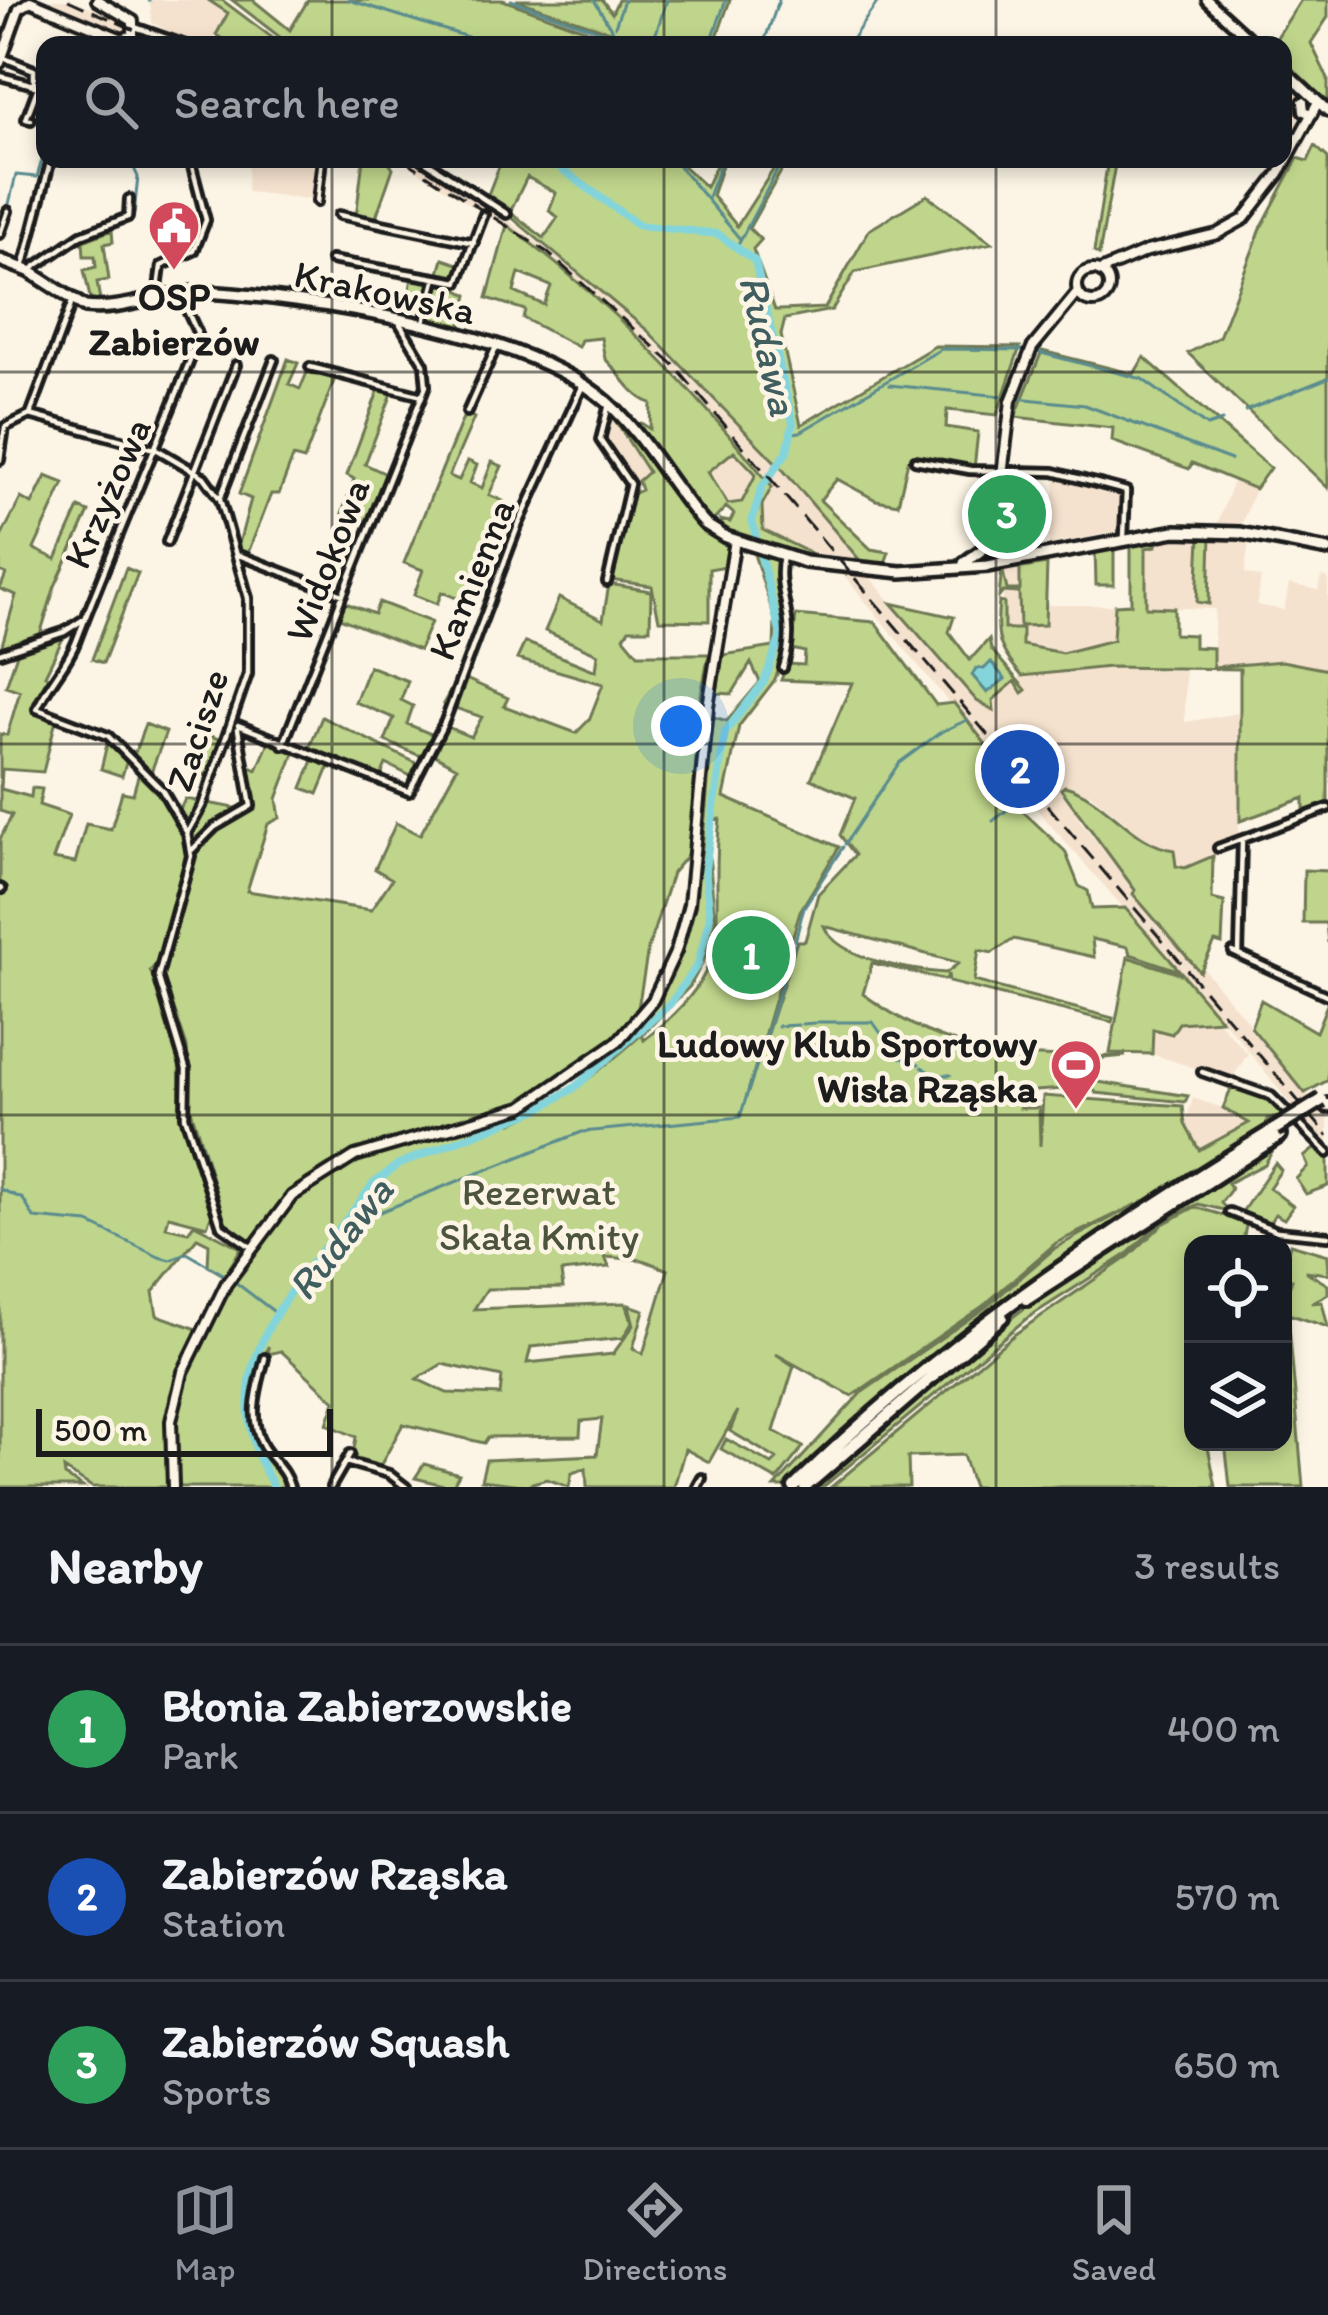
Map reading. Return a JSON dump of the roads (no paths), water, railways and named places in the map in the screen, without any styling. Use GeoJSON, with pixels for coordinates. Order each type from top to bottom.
{"type":"FeatureCollection","features":[{"type":"Feature","properties":{"kind":"highway"},"geometry":{"type":"LineString","coordinates":[[794,1487],[912,1380],[1016,1298],[1326,1102]]}},
{"type":"Feature","properties":{"kind":"highway"},"geometry":{"type":"LineString","coordinates":[[805,1487],[914,1388],[1023,1301],[1277,1132]]}},
{"type":"Feature","properties":{"kind":"main road"},"geometry":{"type":"LineString","coordinates":[[98,0],[135,27],[132,36]]}},
{"type":"Feature","properties":{"kind":"main road"},"geometry":{"type":"LineString","coordinates":[[1207,0],[1246,36]]}},
{"type":"Feature","properties":{"kind":"main road"},"geometry":{"type":"LineString","coordinates":[[1,60],[20,9],[30,1],[115,36]]}},
{"type":"Feature","properties":{"kind":"main road"},"geometry":{"type":"LineString","coordinates":[[1292,78],[1312,107],[1292,148]]}},
{"type":"Feature","properties":{"kind":"main road"},"geometry":{"type":"LineString","coordinates":[[1312,107],[1328,111]]}},
{"type":"Feature","properties":{"kind":"main road"},"geometry":{"type":"LineString","coordinates":[[1081,296],[1082,274],[1217,234],[1244,219],[1270,190],[1282,168]]}},
{"type":"Feature","properties":{"kind":"main road"},"geometry":{"type":"LineString","coordinates":[[0,260],[26,269],[72,302]]}},
{"type":"Feature","properties":{"kind":"main road"},"geometry":{"type":"LineString","coordinates":[[989,556],[1011,400],[1025,361],[1067,306],[1081,296],[1103,299],[1115,266]]}},
{"type":"Feature","properties":{"kind":"main road"},"geometry":{"type":"LineString","coordinates":[[1100,271],[1109,282]]}},
{"type":"Feature","properties":{"kind":"main road","name":"Krakowska"},"geometry":{"type":"LineString","coordinates":[[72,302],[97,308],[179,293],[321,301],[496,347],[583,385],[609,404],[701,520],[748,544],[841,568],[921,572],[989,556],[1016,557],[1124,537],[1223,531],[1328,550]]}},
{"type":"Feature","properties":{"kind":"main road"},"geometry":{"type":"LineString","coordinates":[[173,1487],[171,1420],[181,1377],[223,1289],[292,1196],[324,1171],[363,1154],[515,1110],[609,1048],[646,1010],[669,969],[687,912],[708,707],[735,539]]}},
{"type":"Feature","properties":{"kind":"street"},"geometry":{"type":"LineString","coordinates":[[135,27],[160,36]]}},
{"type":"Feature","properties":{"kind":"street"},"geometry":{"type":"LineString","coordinates":[[1,60],[34,70],[36,77]]}},
{"type":"Feature","properties":{"kind":"street"},"geometry":{"type":"LineString","coordinates":[[0,76],[36,86]]}},
{"type":"Feature","properties":{"kind":"street"},"geometry":{"type":"LineString","coordinates":[[31,120],[26,119],[36,94]]}},
{"type":"Feature","properties":{"kind":"street"},"geometry":{"type":"LineString","coordinates":[[26,269],[49,168]]}},
{"type":"Feature","properties":{"kind":"street"},"geometry":{"type":"LineString","coordinates":[[157,296],[161,266],[194,251],[205,224],[192,168]]}},
{"type":"Feature","properties":{"kind":"street"},"geometry":{"type":"LineString","coordinates":[[317,202],[321,168]]}},
{"type":"Feature","properties":{"kind":"street"},"geometry":{"type":"LineString","coordinates":[[436,168],[507,214]]}},
{"type":"Feature","properties":{"kind":"street"},"geometry":{"type":"LineString","coordinates":[[26,269],[81,235],[128,218],[129,200]]}},
{"type":"Feature","properties":{"kind":"street"},"geometry":{"type":"LineString","coordinates":[[0,234],[8,211]]}},
{"type":"Feature","properties":{"kind":"street"},"geometry":{"type":"LineString","coordinates":[[331,260],[460,282],[484,214]]}},
{"type":"Feature","properties":{"kind":"street"},"geometry":{"type":"LineString","coordinates":[[339,215],[475,243]]}},
{"type":"Feature","properties":{"kind":"street"},"geometry":{"type":"LineString","coordinates":[[422,327],[435,281]]}},
{"type":"Feature","properties":{"kind":"street","name":"Krzyżowa"},"geometry":{"type":"LineString","coordinates":[[179,293],[197,332],[158,449],[115,537],[70,656],[38,710],[108,736],[163,790],[187,833]]}},
{"type":"Feature","properties":{"kind":"street"},"geometry":{"type":"LineString","coordinates":[[0,460],[2,428],[31,416],[72,302]]}},
{"type":"Feature","properties":{"kind":"street"},"geometry":{"type":"LineString","coordinates":[[310,367],[422,396],[424,364],[401,321]]}},
{"type":"Feature","properties":{"kind":"street"},"geometry":{"type":"LineString","coordinates":[[466,412],[496,347]]}},
{"type":"Feature","properties":{"kind":"street"},"geometry":{"type":"LineString","coordinates":[[220,499],[274,359]]}},
{"type":"Feature","properties":{"kind":"street"},"geometry":{"type":"LineString","coordinates":[[166,542],[236,365]]}},
{"type":"Feature","properties":{"kind":"street","name":"Kamienna"},"geometry":{"type":"LineString","coordinates":[[284,745],[407,793],[445,721],[518,526],[583,385]]}},
{"type":"Feature","properties":{"kind":"street","name":"Widokowa"},"geometry":{"type":"LineString","coordinates":[[284,745],[422,396]]}},
{"type":"Feature","properties":{"kind":"street"},"geometry":{"type":"LineString","coordinates":[[607,582],[630,489],[628,476],[600,438],[609,404]]}},
{"type":"Feature","properties":{"kind":"street","name":"Zacisze"},"geometry":{"type":"LineString","coordinates":[[31,416],[158,449],[196,473],[220,499],[250,631],[238,711],[187,833]]}},
{"type":"Feature","properties":{"kind":"street"},"geometry":{"type":"LineString","coordinates":[[915,460],[999,471],[1053,472],[1126,491],[1124,537]]}},
{"type":"Feature","properties":{"kind":"street"},"geometry":{"type":"LineString","coordinates":[[236,554],[344,596]]}},
{"type":"Feature","properties":{"kind":"street"},"geometry":{"type":"LineString","coordinates":[[783,555],[781,573],[791,622],[783,668]]}},
{"type":"Feature","properties":{"kind":"street"},"geometry":{"type":"LineString","coordinates":[[0,653],[64,632],[83,619]]}},
{"type":"Feature","properties":{"kind":"street"},"geometry":{"type":"LineString","coordinates":[[238,711],[238,753],[251,806],[214,827],[192,850],[158,968],[186,1069],[185,1116],[221,1226],[251,1247]]}},
{"type":"Feature","properties":{"kind":"street"},"geometry":{"type":"LineString","coordinates":[[238,725],[284,745]]}},
{"type":"Feature","properties":{"kind":"street"},"geometry":{"type":"LineString","coordinates":[[1218,848],[1328,808]]}},
{"type":"Feature","properties":{"kind":"street"},"geometry":{"type":"LineString","coordinates":[[187,833],[192,850]]}},
{"type":"Feature","properties":{"kind":"street"},"geometry":{"type":"LineString","coordinates":[[1241,839],[1236,953],[1328,996]]}},
{"type":"Feature","properties":{"kind":"street"},"geometry":{"type":"LineString","coordinates":[[1202,1072],[1271,1096],[1328,1153]]}},
{"type":"Feature","properties":{"kind":"street"},"geometry":{"type":"LineString","coordinates":[[1229,1212],[1277,1231],[1328,1236]]}},
{"type":"Feature","properties":{"kind":"street"},"geometry":{"type":"LineString","coordinates":[[266,1358],[254,1418],[264,1448],[286,1473],[290,1487]]}},
{"type":"Feature","properties":{"kind":"street"},"geometry":{"type":"LineString","coordinates":[[331,1487],[350,1454]]}},
{"type":"Feature","properties":{"kind":"street"},"geometry":{"type":"LineString","coordinates":[[346,1462],[389,1474],[406,1487]]}},
{"type":"Feature","properties":{"kind":"street"},"geometry":{"type":"LineString","coordinates":[[697,1487],[702,1478]]}},
{"type":"Feature","properties":{"kind":"water"},"geometry":{"type":"Polygon","coordinates":[[[991,662],[1005,679],[987,693],[972,675],[991,662]]]}},
{"type":"Feature","properties":{"kind":"waterway"},"geometry":{"type":"LineString","coordinates":[[349,0],[464,36]]}},
{"type":"Feature","properties":{"kind":"waterway"},"geometry":{"type":"LineString","coordinates":[[511,0],[615,36]]}},
{"type":"Feature","properties":{"kind":"waterway"},"geometry":{"type":"LineString","coordinates":[[594,0],[616,36]]}},
{"type":"Feature","properties":{"kind":"waterway"},"geometry":{"type":"LineString","coordinates":[[615,26],[624,0]]}},
{"type":"Feature","properties":{"kind":"waterway"},"geometry":{"type":"LineString","coordinates":[[655,36],[667,0]]}},
{"type":"Feature","properties":{"kind":"waterway"},"geometry":{"type":"LineString","coordinates":[[713,36],[726,0]]}},
{"type":"Feature","properties":{"kind":"waterway"},"geometry":{"type":"LineString","coordinates":[[766,36],[779,0]]}},
{"type":"Feature","properties":{"kind":"waterway"},"geometry":{"type":"LineString","coordinates":[[854,36],[879,0]]}},
{"type":"Feature","properties":{"kind":"waterway"},"geometry":{"type":"LineString","coordinates":[[8,208],[16,175],[37,177],[40,168]]}},
{"type":"Feature","properties":{"kind":"waterway"},"geometry":{"type":"LineString","coordinates":[[107,230],[134,214],[138,177],[134,168]]}},
{"type":"Feature","properties":{"kind":"waterway","name":"Rudawa"},"geometry":{"type":"LineString","coordinates":[[274,1487],[254,1442],[248,1401],[254,1362],[292,1290],[373,1184],[399,1164],[539,1109],[574,1088],[670,1004],[698,964],[710,917],[705,869],[725,732],[764,682],[781,636],[752,521],[762,487],[787,452],[793,423],[755,261],[718,234],[638,225],[560,168]]}},
{"type":"Feature","properties":{"kind":"waterway"},"geometry":{"type":"LineString","coordinates":[[681,168],[740,239]]}},
{"type":"Feature","properties":{"kind":"waterway"},"geometry":{"type":"LineString","coordinates":[[708,197],[719,168]]}},
{"type":"Feature","properties":{"kind":"waterway"},"geometry":{"type":"LineString","coordinates":[[738,245],[778,168]]}},
{"type":"Feature","properties":{"kind":"waterway"},"geometry":{"type":"LineString","coordinates":[[76,242],[104,231]]}},
{"type":"Feature","properties":{"kind":"waterway"},"geometry":{"type":"LineString","coordinates":[[802,431],[941,349],[1024,350]]}},
{"type":"Feature","properties":{"kind":"waterway"},"geometry":{"type":"LineString","coordinates":[[1037,352],[1142,379],[1207,426],[1222,421]]}},
{"type":"Feature","properties":{"kind":"waterway"},"geometry":{"type":"LineString","coordinates":[[1245,411],[1328,378]]}},
{"type":"Feature","properties":{"kind":"waterway"},"geometry":{"type":"LineString","coordinates":[[889,385],[1002,396]]}},
{"type":"Feature","properties":{"kind":"waterway"},"geometry":{"type":"LineString","coordinates":[[1017,398],[1085,405],[1231,460]]}},
{"type":"Feature","properties":{"kind":"waterway","name":"Rudawa"},"geometry":{"type":"LineString","coordinates":[[793,433],[800,432]]}},
{"type":"Feature","properties":{"kind":"waterway"},"geometry":{"type":"LineString","coordinates":[[943,731],[967,720]]}},
{"type":"Feature","properties":{"kind":"waterway"},"geometry":{"type":"LineString","coordinates":[[845,844],[899,763],[941,732]]}},
{"type":"Feature","properties":{"kind":"waterway"},"geometry":{"type":"LineString","coordinates":[[993,821],[1023,797]]}},
{"type":"Feature","properties":{"kind":"waterway"},"geometry":{"type":"LineString","coordinates":[[795,941],[804,907],[843,847]]}},
{"type":"Feature","properties":{"kind":"waterway"},"geometry":{"type":"LineString","coordinates":[[357,1206],[377,1213],[582,1132],[740,1117],[794,945]]}},
{"type":"Feature","properties":{"kind":"waterway"},"geometry":{"type":"LineString","coordinates":[[818,1022],[873,1022],[897,1056],[919,1064]]}},
{"type":"Feature","properties":{"kind":"waterway"},"geometry":{"type":"LineString","coordinates":[[802,1024],[815,1023]]}},
{"type":"Feature","properties":{"kind":"waterway"},"geometry":{"type":"LineString","coordinates":[[778,1026],[798,1025]]}},
{"type":"Feature","properties":{"kind":"waterway"},"geometry":{"type":"LineString","coordinates":[[922,1067],[933,1075],[951,1075]]}},
{"type":"Feature","properties":{"kind":"waterway"},"geometry":{"type":"LineString","coordinates":[[199,1139],[208,1169]]}},
{"type":"Feature","properties":{"kind":"waterway"},"geometry":{"type":"LineString","coordinates":[[208,1171],[225,1226]]}},
{"type":"Feature","properties":{"kind":"waterway"},"geometry":{"type":"LineString","coordinates":[[0,1189],[23,1199],[34,1218],[89,1223],[159,1257],[171,1260],[187,1253],[223,1274]]}},
{"type":"Feature","properties":{"kind":"waterway"},"geometry":{"type":"LineString","coordinates":[[233,1232],[250,1242]]}},
{"type":"Feature","properties":{"kind":"waterway"},"geometry":{"type":"LineString","coordinates":[[235,1282],[277,1314]]}},
{"type":"Feature","properties":{"kind":"railway"},"geometry":{"type":"LineString","coordinates":[[68,0],[148,36]]}},
{"type":"Feature","properties":{"kind":"railway"},"geometry":{"type":"LineString","coordinates":[[417,168],[547,252],[673,364],[1328,1136]]}},
{"type":"Feature","properties":{"kind":"place","name":"OSP Zabierzów"},"geometry":{"type":"Point","coordinates":[174,272]}},
{"type":"Feature","properties":{"kind":"place","name":"Zabierzów Squash"},"geometry":{"type":"Point","coordinates":[1007,514]}},
{"type":"Feature","properties":{"kind":"place","name":"Zabierzów Rząska"},"geometry":{"type":"Point","coordinates":[1020,769]}},
{"type":"Feature","properties":{"kind":"place","name":"Błonia Zabierzowskie"},"geometry":{"type":"Point","coordinates":[751,955]}},
{"type":"Feature","properties":{"kind":"place","name":"Ludowy Klub Sportowy Wisła Rząska"},"geometry":{"type":"Point","coordinates":[1076,1111]}},
{"type":"Feature","properties":{"kind":"park label","name":"Rezerwat Skała Kmity"},"geometry":{"type":"Point","coordinates":[539,1214]}}]}
